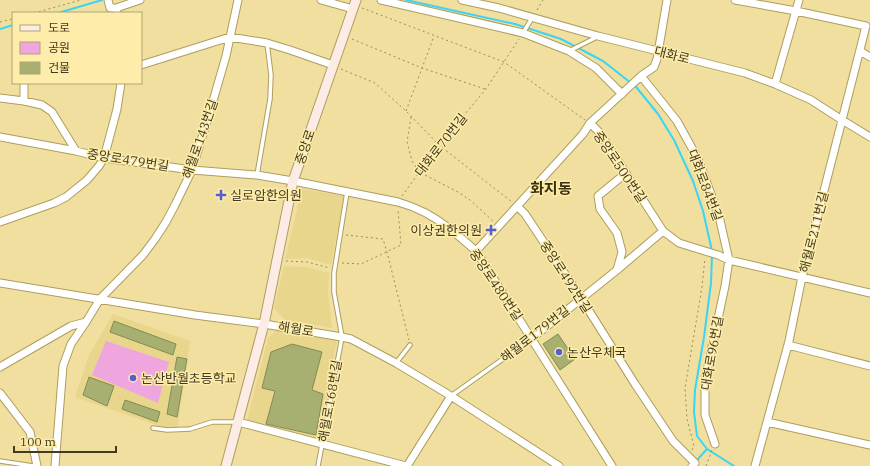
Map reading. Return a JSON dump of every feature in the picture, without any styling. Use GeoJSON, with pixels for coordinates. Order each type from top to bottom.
{"type":"FeatureCollection","features":[{"type":"Feature","properties":{"kind":"main road","name":"중앙로"},"geometry":{"type":"LineString","coordinates":[[226,466],[264,324],[293,181],[354,5]]}},
{"type":"Feature","properties":{"kind":"street"},"geometry":{"type":"LineString","coordinates":[[113,7],[140,0]]}},
{"type":"Feature","properties":{"kind":"street","name":"해월로143번길"},"geometry":{"type":"LineString","coordinates":[[55,466],[63,366],[72,344],[100,299],[143,255],[155,239],[175,205],[192,170],[214,101],[226,56],[238,0]]}},
{"type":"Feature","properties":{"kind":"street"},"geometry":{"type":"LineString","coordinates":[[321,0],[354,5]]}},
{"type":"Feature","properties":{"kind":"street"},"geometry":{"type":"LineString","coordinates":[[381,0],[523,33],[569,51],[596,68],[622,94]]}},
{"type":"Feature","properties":{"kind":"street","name":"대화로"},"geometry":{"type":"LineString","coordinates":[[462,0],[499,8],[598,36],[745,73],[811,100],[870,137]]}},
{"type":"Feature","properties":{"kind":"street"},"geometry":{"type":"LineString","coordinates":[[476,251],[583,134],[590,123],[629,87],[654,67],[657,59],[667,0]]}},
{"type":"Feature","properties":{"kind":"street"},"geometry":{"type":"LineString","coordinates":[[736,0],[796,11]]}},
{"type":"Feature","properties":{"kind":"street"},"geometry":{"type":"LineString","coordinates":[[775,84],[799,0]]}},
{"type":"Feature","properties":{"kind":"street","name":"해월로211번길"},"geometry":{"type":"LineString","coordinates":[[755,466],[788,345],[802,277],[866,26],[796,11]]}},
{"type":"Feature","properties":{"kind":"street"},"geometry":{"type":"LineString","coordinates":[[142,65],[230,37],[267,43],[333,65]]}},
{"type":"Feature","properties":{"kind":"street"},"geometry":{"type":"LineString","coordinates":[[860,50],[870,57]]}},
{"type":"Feature","properties":{"kind":"street","name":"대화로84번길"},"geometry":{"type":"LineString","coordinates":[[639,79],[677,121],[698,159],[719,216],[729,260]]}},
{"type":"Feature","properties":{"kind":"street"},"geometry":{"type":"LineString","coordinates":[[24,84],[24,101]]}},
{"type":"Feature","properties":{"kind":"street"},"geometry":{"type":"LineString","coordinates":[[0,222],[54,203],[66,197],[86,180],[99,166],[104,158],[117,109],[121,84]]}},
{"type":"Feature","properties":{"kind":"street"},"geometry":{"type":"LineString","coordinates":[[0,98],[42,105],[52,112],[76,151]]}},
{"type":"Feature","properties":{"kind":"street","name":"중앙로500번길"},"geometry":{"type":"LineString","coordinates":[[590,123],[600,133],[663,231],[679,243],[729,260],[870,293]]}},
{"type":"Feature","properties":{"kind":"street","name":"중앙로479번길"},"geometry":{"type":"LineString","coordinates":[[0,137],[76,151],[104,158],[192,170],[293,181]]}},
{"type":"Feature","properties":{"kind":"street"},"geometry":{"type":"LineString","coordinates":[[618,270],[622,252],[617,233],[600,209],[598,196],[626,173]]}},
{"type":"Feature","properties":{"kind":"street","name":"중앙로480번길"},"geometry":{"type":"LineString","coordinates":[[293,181],[408,205],[423,211],[450,228],[476,251],[612,466]]}},
{"type":"Feature","properties":{"kind":"street","name":"중앙로492번길"},"geometry":{"type":"LineString","coordinates":[[517,206],[525,214],[581,298],[673,441],[689,456]]}},
{"type":"Feature","properties":{"kind":"street","name":"해월로179번길"},"geometry":{"type":"LineString","coordinates":[[531,339],[618,270],[663,231]]}},
{"type":"Feature","properties":{"kind":"street","name":"대화로96번길"},"geometry":{"type":"LineString","coordinates":[[715,444],[705,415],[705,380],[729,260]]}},
{"type":"Feature","properties":{"kind":"street","name":"해월로"},"geometry":{"type":"LineString","coordinates":[[0,283],[351,339],[396,363],[451,396],[559,466]]}},
{"type":"Feature","properties":{"kind":"street"},"geometry":{"type":"LineString","coordinates":[[0,367],[71,326],[86,322]]}},
{"type":"Feature","properties":{"kind":"street"},"geometry":{"type":"LineString","coordinates":[[788,345],[870,366]]}},
{"type":"Feature","properties":{"kind":"street"},"geometry":{"type":"LineString","coordinates":[[0,393],[30,432],[36,466]]}},
{"type":"Feature","properties":{"kind":"street"},"geometry":{"type":"LineString","coordinates":[[238,422],[407,466],[451,396]]}},
{"type":"Feature","properties":{"kind":"street"},"geometry":{"type":"LineString","coordinates":[[767,422],[870,445]]}},
{"type":"Feature","properties":{"kind":"street"},"geometry":{"type":"LineString","coordinates":[[689,456],[695,463],[692,466]]}},
{"type":"Feature","properties":{"kind":"lane"},"geometry":{"type":"LineString","coordinates":[[523,33],[532,18]]}},
{"type":"Feature","properties":{"kind":"lane"},"geometry":{"type":"LineString","coordinates":[[569,51],[598,36]]}},
{"type":"Feature","properties":{"kind":"lane"},"geometry":{"type":"LineString","coordinates":[[257,176],[270,99],[270,75],[267,43]]}},
{"type":"Feature","properties":{"kind":"lane"},"geometry":{"type":"LineString","coordinates":[[342,337],[334,292],[334,269],[347,192]]}},
{"type":"Feature","properties":{"kind":"lane","name":"해월로168번길"},"geometry":{"type":"LineString","coordinates":[[318,466],[342,337]]}},
{"type":"Feature","properties":{"kind":"lane","name":"해월로179번길"},"geometry":{"type":"LineString","coordinates":[[451,396],[531,339]]}},
{"type":"Feature","properties":{"kind":"lane"},"geometry":{"type":"LineString","coordinates":[[396,363],[410,345]]}},
{"type":"Feature","properties":{"kind":"lane"},"geometry":{"type":"LineString","coordinates":[[153,428],[167,430],[190,429],[212,422],[238,422]]}},
{"type":"Feature","properties":{"kind":"lane"},"geometry":{"type":"LineString","coordinates":[[0,460],[33,466]]}},
{"type":"Feature","properties":{"kind":"path"},"geometry":{"type":"LineString","coordinates":[[38,12],[81,0]]}},
{"type":"Feature","properties":{"kind":"path"},"geometry":{"type":"LineString","coordinates":[[532,18],[543,0]]}},
{"type":"Feature","properties":{"kind":"path","name":"중앙로500번길"},"geometry":{"type":"LineString","coordinates":[[354,5],[504,62],[590,123]]}},
{"type":"Feature","properties":{"kind":"path"},"geometry":{"type":"LineString","coordinates":[[0,22],[12,19]]}},
{"type":"Feature","properties":{"kind":"path","name":"대화로70번길"},"geometry":{"type":"LineString","coordinates":[[398,202],[439,145],[486,89],[523,33]]}},
{"type":"Feature","properties":{"kind":"path"},"geometry":{"type":"LineString","coordinates":[[406,112],[434,35]]}},
{"type":"Feature","properties":{"kind":"path"},"geometry":{"type":"LineString","coordinates":[[344,36],[422,68],[486,89]]}},
{"type":"Feature","properties":{"kind":"path"},"geometry":{"type":"LineString","coordinates":[[333,65],[375,83],[411,116],[439,145],[517,206]]}},
{"type":"Feature","properties":{"kind":"path"},"geometry":{"type":"LineString","coordinates":[[411,116],[407,142],[412,160],[419,172],[451,188],[470,200],[499,226]]}},
{"type":"Feature","properties":{"kind":"path"},"geometry":{"type":"LineString","coordinates":[[336,262],[361,264],[401,246],[398,202]]}},
{"type":"Feature","properties":{"kind":"path"},"geometry":{"type":"LineString","coordinates":[[340,234],[383,240],[410,345]]}},
{"type":"Feature","properties":{"kind":"path"},"geometry":{"type":"LineString","coordinates":[[689,456],[694,446],[686,419],[685,388],[702,287],[706,252]]}},
{"type":"Feature","properties":{"kind":"path"},"geometry":{"type":"LineString","coordinates":[[277,261],[307,262],[334,269]]}},
{"type":"Feature","properties":{"kind":"path"},"geometry":{"type":"LineString","coordinates":[[706,466],[708,458]]}},
{"type":"Feature","properties":{"kind":"shaded area"},"geometry":{"type":"Polygon","coordinates":[[[302,189],[344,196],[331,265],[307,258],[285,259],[302,189]]]}},
{"type":"Feature","properties":{"kind":"shaded area"},"geometry":{"type":"Polygon","coordinates":[[[284,266],[306,267],[329,273],[328,293],[332,328],[285,320],[274,308],[284,266]]]}},
{"type":"Feature","properties":{"kind":"shaded area","name":"논산반월초등학교"},"geometry":{"type":"Polygon","coordinates":[[[113,314],[190,341],[177,432],[75,397],[89,355],[113,314]]]}},
{"type":"Feature","properties":{"kind":"shaded area"},"geometry":{"type":"Polygon","coordinates":[[[277,330],[337,340],[319,439],[247,421],[268,338],[277,330]]]}},
{"type":"Feature","properties":{"kind":"green space"},"geometry":{"type":"Polygon","coordinates":[[[106,341],[169,362],[158,403],[92,375],[106,341]]]}},
{"type":"Feature","properties":{"kind":"building"},"geometry":{"type":"Polygon","coordinates":[[[114,321],[176,344],[173,355],[110,332],[114,321]]]}},
{"type":"Feature","properties":{"kind":"building","name":"논산우체국"},"geometry":{"type":"Polygon","coordinates":[[[558,334],[575,359],[560,370],[543,344],[558,334]]]}},
{"type":"Feature","properties":{"kind":"building"},"geometry":{"type":"Polygon","coordinates":[[[292,344],[322,352],[312,390],[323,394],[316,435],[266,424],[275,391],[262,388],[271,352],[292,344]]]}},
{"type":"Feature","properties":{"kind":"building"},"geometry":{"type":"Polygon","coordinates":[[[177,357],[187,359],[177,417],[167,414],[177,357]]]}},
{"type":"Feature","properties":{"kind":"building"},"geometry":{"type":"Polygon","coordinates":[[[89,377],[114,386],[107,406],[83,395],[89,377]]]}},
{"type":"Feature","properties":{"kind":"building"},"geometry":{"type":"Polygon","coordinates":[[[125,400],[160,412],[157,422],[122,409],[125,400]]]}},
{"type":"Feature","properties":{"kind":"waterway"},"geometry":{"type":"LineString","coordinates":[[61,12],[102,0]]}},
{"type":"Feature","properties":{"kind":"waterway"},"geometry":{"type":"LineString","coordinates":[[406,0],[515,24],[561,39],[603,61],[631,83]]}},
{"type":"Feature","properties":{"kind":"waterway"},"geometry":{"type":"LineString","coordinates":[[0,29],[12,25]]}},
{"type":"Feature","properties":{"kind":"waterway"},"geometry":{"type":"LineString","coordinates":[[634,85],[658,114],[674,140],[693,181],[703,211],[712,251]]}},
{"type":"Feature","properties":{"kind":"waterway"},"geometry":{"type":"LineString","coordinates":[[712,255],[711,283],[695,390],[694,412],[697,436],[707,449],[734,466]]}},
{"type":"Feature","properties":{"kind":"waterway"},"geometry":{"type":"LineString","coordinates":[[698,459],[707,449]]}},
{"type":"Feature","properties":{"kind":"place","name":"실로암한의원"},"geometry":{"type":"Point","coordinates":[221,195]}},
{"type":"Feature","properties":{"kind":"place","name":"이상권한의원"},"geometry":{"type":"Point","coordinates":[491,230]}},
{"type":"Feature","properties":{"kind":"place","name":"논산우체국"},"geometry":{"type":"Point","coordinates":[559,352]}},
{"type":"Feature","properties":{"kind":"place","name":"논산반월초등학교"},"geometry":{"type":"Point","coordinates":[133,378]}},
{"type":"Feature","properties":{"kind":"district","name":"화지동"},"geometry":{"type":"Point","coordinates":[551,188]}}]}
